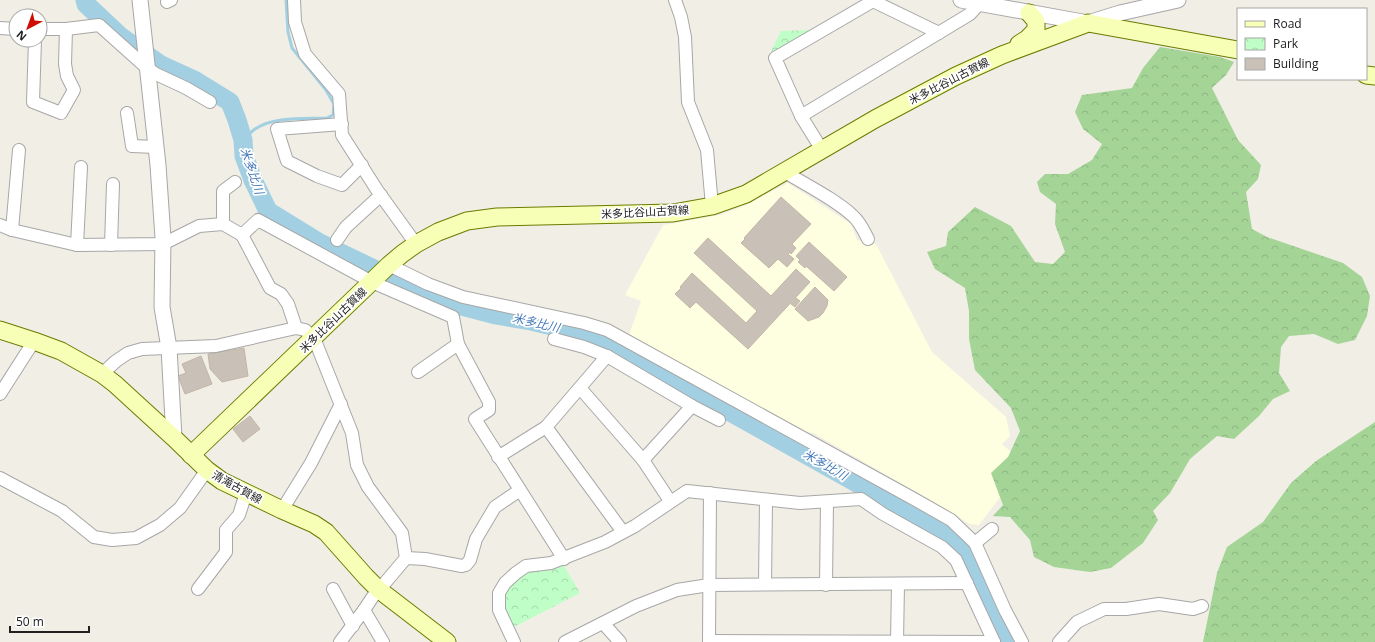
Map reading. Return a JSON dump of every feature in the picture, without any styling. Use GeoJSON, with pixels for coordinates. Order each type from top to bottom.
{"type":"FeatureCollection","features":[{"type":"Feature","properties":{"kind":"main road"},"geometry":{"type":"LineString","coordinates":[[1002,55],[1027,39],[1036,30],[1036,21],[1029,13]]}},
{"type":"Feature","properties":{"kind":"main road","name":"米多比谷山古賀線"},"geometry":{"type":"LineString","coordinates":[[191,455],[389,265],[416,244],[438,232],[467,221],[498,217],[673,213],[712,206],[746,194],[875,119],[956,76],[1002,55],[1088,23]]}},
{"type":"Feature","properties":{"kind":"main road"},"geometry":{"type":"LineString","coordinates":[[1088,23],[1237,50]]}},
{"type":"Feature","properties":{"kind":"main road","name":"清滝古賀線"},"geometry":{"type":"LineString","coordinates":[[0,330],[62,351],[102,374],[115,384],[207,470],[222,481],[314,524],[326,532],[378,589],[433,636],[447,642]]}},
{"type":"Feature","properties":{"kind":"street"},"geometry":{"type":"LineString","coordinates":[[140,0],[156,147],[163,244],[162,307],[170,348],[174,438]]}},
{"type":"Feature","properties":{"kind":"street"},"geometry":{"type":"LineString","coordinates":[[294,0],[295,22],[305,54],[339,94],[342,135],[381,195],[416,244]]}},
{"type":"Feature","properties":{"kind":"street"},"geometry":{"type":"LineString","coordinates":[[675,0],[681,17],[685,37],[688,102],[707,150],[712,206]]}},
{"type":"Feature","properties":{"kind":"street"},"geometry":{"type":"LineString","coordinates":[[961,0],[1088,23],[1120,13],[1178,0]]}},
{"type":"Feature","properties":{"kind":"street"},"geometry":{"type":"LineString","coordinates":[[822,150],[801,116],[775,58],[873,1],[939,33]]}},
{"type":"Feature","properties":{"kind":"street"},"geometry":{"type":"LineString","coordinates":[[801,116],[970,14],[980,4]]}},
{"type":"Feature","properties":{"kind":"street"},"geometry":{"type":"LineString","coordinates":[[48,29],[66,29],[99,25],[147,68],[210,102]]}},
{"type":"Feature","properties":{"kind":"street"},"geometry":{"type":"LineString","coordinates":[[35,48],[33,102],[61,113],[74,90],[67,76],[65,64],[66,29]]}},
{"type":"Feature","properties":{"kind":"street"},"geometry":{"type":"LineString","coordinates":[[127,113],[132,146],[156,147]]}},
{"type":"Feature","properties":{"kind":"street"},"geometry":{"type":"LineString","coordinates":[[342,124],[278,129],[287,161],[317,176],[342,184],[362,165]]}},
{"type":"Feature","properties":{"kind":"street"},"geometry":{"type":"LineString","coordinates":[[19,150],[6,228],[77,245],[110,245],[163,244],[199,226],[223,224],[242,235],[270,288],[281,294],[288,304],[296,328]]}},
{"type":"Feature","properties":{"kind":"street"},"geometry":{"type":"LineString","coordinates":[[77,245],[80,167]]}},
{"type":"Feature","properties":{"kind":"street"},"geometry":{"type":"LineString","coordinates":[[785,172],[854,216],[863,227],[868,239]]}},
{"type":"Feature","properties":{"kind":"street"},"geometry":{"type":"LineString","coordinates":[[223,224],[223,191],[235,182]]}},
{"type":"Feature","properties":{"kind":"street"},"geometry":{"type":"LineString","coordinates":[[110,245],[112,184]]}},
{"type":"Feature","properties":{"kind":"street"},"geometry":{"type":"LineString","coordinates":[[337,240],[346,227],[381,195]]}},
{"type":"Feature","properties":{"kind":"street"},"geometry":{"type":"LineString","coordinates":[[242,235],[258,220],[374,281],[452,317],[458,344],[489,402],[489,410],[475,419],[564,559]]}},
{"type":"Feature","properties":{"kind":"street"},"geometry":{"type":"LineString","coordinates":[[389,265],[428,284],[463,297],[584,323],[607,330],[951,520],[975,543],[1005,610],[1022,642]]}},
{"type":"Feature","properties":{"kind":"street"},"geometry":{"type":"LineString","coordinates":[[102,374],[116,361],[128,353],[142,349],[216,346],[296,328],[305,330],[314,338],[352,433],[358,465],[368,487],[402,533],[406,558],[378,589],[353,626],[340,642]]}},
{"type":"Feature","properties":{"kind":"street"},"geometry":{"type":"LineString","coordinates":[[554,339],[584,347],[607,356],[692,406],[719,420]]}},
{"type":"Feature","properties":{"kind":"street"},"geometry":{"type":"LineString","coordinates":[[0,394],[34,341]]}},
{"type":"Feature","properties":{"kind":"street"},"geometry":{"type":"LineString","coordinates":[[418,372],[458,344]]}},
{"type":"Feature","properties":{"kind":"street"},"geometry":{"type":"LineString","coordinates":[[498,457],[546,427],[607,356]]}},
{"type":"Feature","properties":{"kind":"street"},"geometry":{"type":"LineString","coordinates":[[580,388],[643,460],[670,501]]}},
{"type":"Feature","properties":{"kind":"street"},"geometry":{"type":"LineString","coordinates":[[282,510],[311,464],[341,404]]}},
{"type":"Feature","properties":{"kind":"street"},"geometry":{"type":"LineString","coordinates":[[643,460],[692,406]]}},
{"type":"Feature","properties":{"kind":"street"},"geometry":{"type":"LineString","coordinates":[[546,427],[623,532]]}},
{"type":"Feature","properties":{"kind":"street"},"geometry":{"type":"LineString","coordinates":[[0,478],[62,511],[94,537],[112,540],[136,538],[160,525],[180,508],[207,470]]}},
{"type":"Feature","properties":{"kind":"street"},"geometry":{"type":"LineString","coordinates":[[406,558],[425,559],[462,566],[466,565],[470,560],[476,539],[495,507],[520,490]]}},
{"type":"Feature","properties":{"kind":"street"},"geometry":{"type":"LineString","coordinates":[[514,642],[499,610],[499,593],[505,583],[516,573],[526,566],[551,564],[623,532],[635,526],[687,491],[710,493],[766,500],[800,503],[861,499],[883,514],[942,548],[956,560],[994,642],[709,641],[710,493]]}},
{"type":"Feature","properties":{"kind":"street"},"geometry":{"type":"LineString","coordinates":[[198,589],[226,552],[226,530],[239,515],[246,492]]}},
{"type":"Feature","properties":{"kind":"street"},"geometry":{"type":"LineString","coordinates":[[765,584],[766,500]]}},
{"type":"Feature","properties":{"kind":"street"},"geometry":{"type":"LineString","coordinates":[[826,585],[827,502]]}},
{"type":"Feature","properties":{"kind":"street"},"geometry":{"type":"LineString","coordinates":[[975,543],[992,529]]}},
{"type":"Feature","properties":{"kind":"street"},"geometry":{"type":"LineString","coordinates":[[565,642],[636,606],[676,590],[709,585],[967,583]]}},
{"type":"Feature","properties":{"kind":"street"},"geometry":{"type":"LineString","coordinates":[[897,642],[898,584]]}},
{"type":"Feature","properties":{"kind":"street"},"geometry":{"type":"LineString","coordinates":[[333,589],[353,626]]}},
{"type":"Feature","properties":{"kind":"street"},"geometry":{"type":"LineString","coordinates":[[1059,642],[1078,622],[1104,609],[1126,609],[1159,604],[1193,609],[1202,606]]}},
{"type":"Feature","properties":{"kind":"street"},"geometry":{"type":"LineString","coordinates":[[364,610],[383,642]]}},
{"type":"Feature","properties":{"kind":"street"},"geometry":{"type":"LineString","coordinates":[[602,623],[620,642]]}},
{"type":"Feature","properties":{"kind":"shaded area"},"geometry":{"type":"Polygon","coordinates":[[[788,183],[851,224],[857,240],[876,244],[932,352],[1006,417],[1010,436],[1002,444],[1025,464],[979,525],[969,524],[953,513],[813,433],[807,432],[629,335],[641,301],[625,295],[663,225],[720,215],[746,205],[788,183]]]}},
{"type":"Feature","properties":{"kind":"green space"},"geometry":{"type":"Polygon","coordinates":[[[813,30],[771,56],[772,49],[781,31],[813,30]]]}},
{"type":"Feature","properties":{"kind":"green space"},"geometry":{"type":"Polygon","coordinates":[[[1160,47],[1220,57],[1234,62],[1226,75],[1212,88],[1238,140],[1261,165],[1258,179],[1246,192],[1252,229],[1267,237],[1343,263],[1362,277],[1370,296],[1367,316],[1355,340],[1338,344],[1314,334],[1289,336],[1281,347],[1279,373],[1290,391],[1273,399],[1259,416],[1234,439],[1217,436],[1190,459],[1170,493],[1153,511],[1158,520],[1143,543],[1111,568],[1090,572],[1054,567],[1034,557],[1030,540],[1010,517],[993,516],[1003,505],[991,473],[1008,457],[1020,431],[1011,408],[975,370],[969,339],[969,311],[965,288],[935,269],[927,252],[946,246],[948,232],[975,207],[1011,226],[1035,262],[1053,264],[1065,252],[1055,224],[1056,204],[1040,192],[1037,182],[1045,174],[1068,174],[1092,160],[1102,144],[1083,129],[1075,112],[1082,95],[1132,88],[1143,68],[1160,47]]]}},
{"type":"Feature","properties":{"kind":"green space"},"geometry":{"type":"Polygon","coordinates":[[[1375,422],[1375,642],[1203,642],[1217,573],[1227,547],[1263,522],[1291,483],[1316,461],[1375,422]]]}},
{"type":"Feature","properties":{"kind":"green space"},"geometry":{"type":"Polygon","coordinates":[[[563,564],[580,593],[512,628],[501,606],[503,593],[517,577],[529,569],[563,564]]]}},
{"type":"Feature","properties":{"kind":"building"},"geometry":{"type":"Polygon","coordinates":[[[781,197],[811,224],[792,244],[796,248],[791,254],[790,252],[788,254],[794,259],[787,267],[778,259],[769,268],[741,243],[781,197]]]}},
{"type":"Feature","properties":{"kind":"building"},"geometry":{"type":"Polygon","coordinates":[[[708,238],[771,296],[796,269],[810,282],[748,349],[696,302],[690,308],[675,294],[692,273],[746,323],[757,311],[694,253],[708,238]]]}},
{"type":"Feature","properties":{"kind":"building"},"geometry":{"type":"Polygon","coordinates":[[[809,242],[847,277],[834,291],[806,266],[805,268],[798,262],[800,260],[796,256],[809,242]]]}},
{"type":"Feature","properties":{"kind":"building"},"geometry":{"type":"Polygon","coordinates":[[[815,287],[828,300],[827,306],[819,317],[808,321],[795,309],[815,287]]]}},
{"type":"Feature","properties":{"kind":"building"},"geometry":{"type":"Polygon","coordinates":[[[796,298],[800,301],[795,307],[791,304],[796,298]]]}},
{"type":"Feature","properties":{"kind":"building"},"geometry":{"type":"Polygon","coordinates":[[[244,348],[248,376],[222,382],[210,369],[208,354],[244,348]]]}},
{"type":"Feature","properties":{"kind":"building"},"geometry":{"type":"Polygon","coordinates":[[[201,356],[212,384],[185,394],[178,376],[186,373],[182,364],[201,356]]]}},
{"type":"Feature","properties":{"kind":"building"},"geometry":{"type":"Polygon","coordinates":[[[250,416],[260,429],[243,442],[233,429],[250,416]]]}},
{"type":"Feature","properties":{"kind":"waterway","name":"米多比川"},"geometry":{"type":"LineString","coordinates":[[85,0],[86,4],[120,36],[161,65],[196,81],[230,102],[243,140],[244,156],[253,180],[268,211],[320,243],[399,281],[458,305],[595,337],[627,352],[707,399],[871,491],[905,513],[943,532],[959,549],[976,573],[986,601],[1008,642]]}},
{"type":"Feature","properties":{"kind":"waterway"},"geometry":{"type":"LineString","coordinates":[[243,140],[255,129],[272,122],[290,119],[327,118],[333,115],[334,104],[326,90],[292,48],[288,32],[286,0]]}}]}
